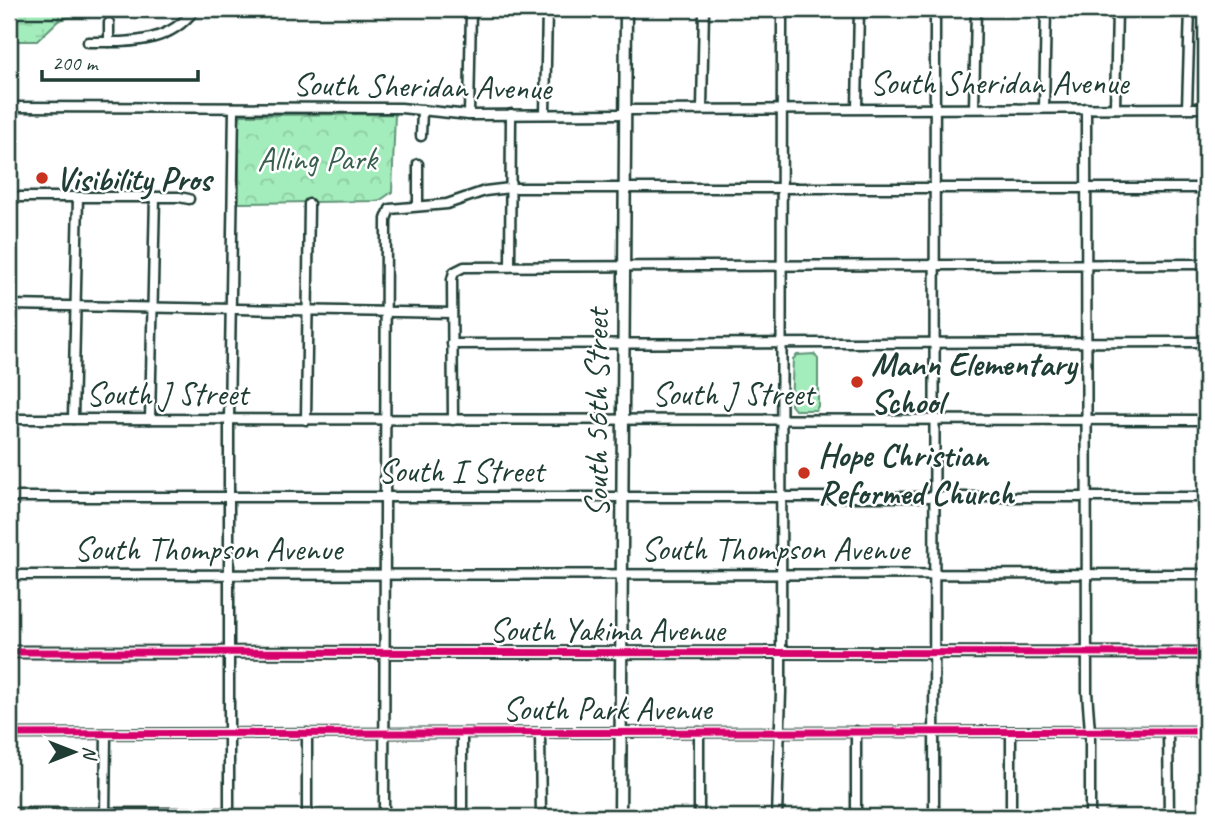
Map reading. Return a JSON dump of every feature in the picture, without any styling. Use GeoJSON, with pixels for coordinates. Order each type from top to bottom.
{"type":"FeatureCollection","features":[{"type":"Feature","properties":{"kind":"main road","name":"South 56th Street"},"geometry":{"type":"LineString","coordinates":[[620,817],[626,9]]}},
{"type":"Feature","properties":{"kind":"main road","name":"South Yakima Avenue"},"geometry":{"type":"LineString","coordinates":[[9,652],[1206,653]]}},
{"type":"Feature","properties":{"kind":"street"},"geometry":{"type":"LineString","coordinates":[[88,42],[138,42],[161,36],[179,26],[195,9]]}},
{"type":"Feature","properties":{"kind":"street"},"geometry":{"type":"LineString","coordinates":[[469,115],[471,9]]}},
{"type":"Feature","properties":{"kind":"street"},"geometry":{"type":"LineString","coordinates":[[545,114],[547,9]]}},
{"type":"Feature","properties":{"kind":"street"},"geometry":{"type":"LineString","coordinates":[[702,108],[704,9]]}},
{"type":"Feature","properties":{"kind":"street"},"geometry":{"type":"LineString","coordinates":[[778,817],[782,9]]}},
{"type":"Feature","properties":{"kind":"street"},"geometry":{"type":"LineString","coordinates":[[857,108],[859,9]]}},
{"type":"Feature","properties":{"kind":"street"},"geometry":{"type":"LineString","coordinates":[[934,817],[935,9]]}},
{"type":"Feature","properties":{"kind":"street"},"geometry":{"type":"LineString","coordinates":[[974,108],[976,9]]}},
{"type":"Feature","properties":{"kind":"street"},"geometry":{"type":"LineString","coordinates":[[1044,108],[1046,9]]}},
{"type":"Feature","properties":{"kind":"street"},"geometry":{"type":"LineString","coordinates":[[1115,108],[1117,9]]}},
{"type":"Feature","properties":{"kind":"street"},"geometry":{"type":"LineString","coordinates":[[1187,108],[1190,9]]}},
{"type":"Feature","properties":{"kind":"street"},"geometry":{"type":"LineString","coordinates":[[109,23],[109,42]]}},
{"type":"Feature","properties":{"kind":"street","name":"South Sheridan Avenue"},"geometry":{"type":"LineString","coordinates":[[9,107],[422,110],[469,115],[702,108],[1206,108]]}},
{"type":"Feature","properties":{"kind":"street"},"geometry":{"type":"LineString","coordinates":[[9,813],[228,815],[229,419],[234,108]]}},
{"type":"Feature","properties":{"kind":"street"},"geometry":{"type":"LineString","coordinates":[[1086,108],[1087,723],[1090,731],[1090,817]]}},
{"type":"Feature","properties":{"kind":"street"},"geometry":{"type":"LineString","coordinates":[[421,136],[422,110]]}},
{"type":"Feature","properties":{"kind":"street"},"geometry":{"type":"LineString","coordinates":[[510,266],[511,114]]}},
{"type":"Feature","properties":{"kind":"street"},"geometry":{"type":"LineString","coordinates":[[418,164],[418,206]]}},
{"type":"Feature","properties":{"kind":"street"},"geometry":{"type":"LineString","coordinates":[[384,817],[383,419],[386,219],[390,209],[447,204],[485,191],[510,188],[1206,188]]}},
{"type":"Feature","properties":{"kind":"street"},"geometry":{"type":"LineString","coordinates":[[9,197],[189,199]]}},
{"type":"Feature","properties":{"kind":"street"},"geometry":{"type":"LineString","coordinates":[[73,419],[78,197]]}},
{"type":"Feature","properties":{"kind":"street"},"geometry":{"type":"LineString","coordinates":[[150,419],[155,197]]}},
{"type":"Feature","properties":{"kind":"street"},"geometry":{"type":"LineString","coordinates":[[306,420],[310,204]]}},
{"type":"Feature","properties":{"kind":"street"},"geometry":{"type":"LineString","coordinates":[[453,420],[452,279],[458,269],[510,266],[1206,264]]}},
{"type":"Feature","properties":{"kind":"street"},"geometry":{"type":"LineString","coordinates":[[9,305],[452,313]]}},
{"type":"Feature","properties":{"kind":"street"},"geometry":{"type":"LineString","coordinates":[[452,344],[1206,342]]}},
{"type":"Feature","properties":{"kind":"street","name":"South J Street"},"geometry":{"type":"LineString","coordinates":[[9,419],[1206,420]]}},
{"type":"Feature","properties":{"kind":"street","name":"South I Street"},"geometry":{"type":"LineString","coordinates":[[9,497],[1206,497]]}},
{"type":"Feature","properties":{"kind":"street","name":"South Thompson Avenue"},"geometry":{"type":"LineString","coordinates":[[9,575],[1206,574]]}},
{"type":"Feature","properties":{"kind":"street"},"geometry":{"type":"LineString","coordinates":[[856,731],[856,817]]}},
{"type":"Feature","properties":{"kind":"street"},"geometry":{"type":"LineString","coordinates":[[1168,731],[1169,817]]}},
{"type":"Feature","properties":{"kind":"street","name":"South Park Avenue"},"geometry":{"type":"LineString","coordinates":[[9,734],[1206,731]]}},
{"type":"Feature","properties":{"kind":"street"},"geometry":{"type":"LineString","coordinates":[[699,732],[699,817]]}},
{"type":"Feature","properties":{"kind":"street"},"geometry":{"type":"LineString","coordinates":[[1011,732],[1011,817]]}},
{"type":"Feature","properties":{"kind":"street"},"geometry":{"type":"LineString","coordinates":[[307,733],[307,817]]}},
{"type":"Feature","properties":{"kind":"street"},"geometry":{"type":"LineString","coordinates":[[462,733],[462,817]]}},
{"type":"Feature","properties":{"kind":"street"},"geometry":{"type":"LineString","coordinates":[[540,733],[541,817]]}},
{"type":"Feature","properties":{"kind":"street"},"geometry":{"type":"LineString","coordinates":[[105,815],[106,734]]}},
{"type":"Feature","properties":{"kind":"green space"},"geometry":{"type":"Polygon","coordinates":[[[9,9],[61,9],[58,21],[37,41],[9,41],[9,9]]]}},
{"type":"Feature","properties":{"kind":"green space"},"geometry":{"type":"Polygon","coordinates":[[[61,9],[160,9],[149,13],[69,17],[58,21],[61,9]]]}},
{"type":"Feature","properties":{"kind":"green space","name":"Alling Park"},"geometry":{"type":"Polygon","coordinates":[[[395,114],[392,192],[379,201],[239,203],[241,115],[395,114]]]}},
{"type":"Feature","properties":{"kind":"green space"},"geometry":{"type":"Polygon","coordinates":[[[814,354],[818,359],[818,406],[816,410],[795,410],[791,405],[793,359],[797,355],[814,354]]]}},
{"type":"Feature","properties":{"kind":"cycle path"},"geometry":{"type":"LineString","coordinates":[[9,652],[1206,653]]}},
{"type":"Feature","properties":{"kind":"cycle path"},"geometry":{"type":"LineString","coordinates":[[9,734],[1206,731]]}},
{"type":"Feature","properties":{"kind":"place","name":"Visibility Pros"},"geometry":{"type":"Point","coordinates":[42,178]}},
{"type":"Feature","properties":{"kind":"place","name":"Mann Elementary School"},"geometry":{"type":"Point","coordinates":[857,382]}},
{"type":"Feature","properties":{"kind":"place","name":"Hope Christian Reformed Church"},"geometry":{"type":"Point","coordinates":[804,473]}}]}
